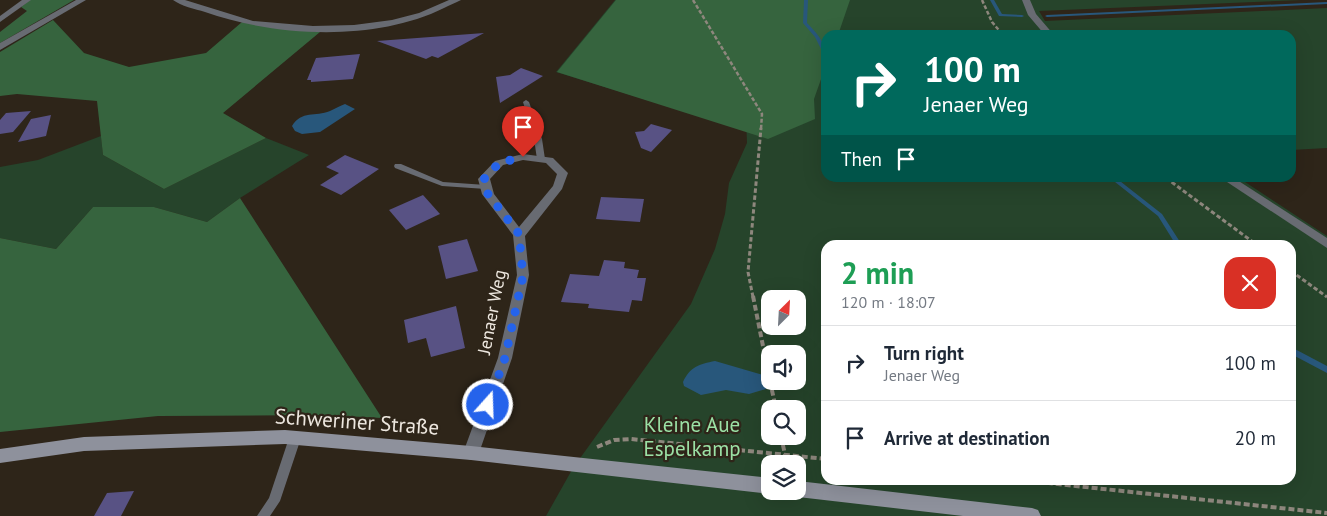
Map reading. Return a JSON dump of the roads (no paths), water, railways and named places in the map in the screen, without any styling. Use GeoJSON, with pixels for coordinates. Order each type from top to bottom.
{"type":"FeatureCollection","features":[{"type":"Feature","properties":{"kind":"street"},"geometry":{"type":"LineString","coordinates":[[0,20],[26,0]]}},
{"type":"Feature","properties":{"kind":"street"},"geometry":{"type":"LineString","coordinates":[[0,47],[82,0]]}},
{"type":"Feature","properties":{"kind":"street"},"geometry":{"type":"LineString","coordinates":[[176,0],[236,19],[270,25],[306,28],[391,23],[423,15],[446,2],[457,0]]}},
{"type":"Feature","properties":{"kind":"street"},"geometry":{"type":"LineString","coordinates":[[1026,0],[1032,15],[1046,30]]}},
{"type":"Feature","properties":{"kind":"street"},"geometry":{"type":"LineString","coordinates":[[523,157],[541,159],[550,160],[563,174],[558,188],[519,234],[488,194],[484,179],[499,163],[523,157]]}},
{"type":"Feature","properties":{"kind":"street"},"geometry":{"type":"LineString","coordinates":[[1233,182],[1327,244]]}},
{"type":"Feature","properties":{"kind":"street","name":"Jenaer Weg"},"geometry":{"type":"LineString","coordinates":[[470,453],[505,358],[523,276],[519,234]]}},
{"type":"Feature","properties":{"kind":"street","name":"Schweriner Straße"},"geometry":{"type":"LineString","coordinates":[[0,456],[84,444],[295,438],[470,453],[761,485]]}},
{"type":"Feature","properties":{"kind":"street"},"geometry":{"type":"LineString","coordinates":[[806,490],[1032,516]]}},
{"type":"Feature","properties":{"kind":"lane"},"geometry":{"type":"LineString","coordinates":[[526,102],[538,139],[541,159]]}},
{"type":"Feature","properties":{"kind":"lane"},"geometry":{"type":"LineString","coordinates":[[398,166],[442,184],[486,187]]}},
{"type":"Feature","properties":{"kind":"lane"},"geometry":{"type":"LineString","coordinates":[[263,516],[274,501],[295,438]]}},
{"type":"Feature","properties":{"kind":"water"},"geometry":{"type":"Polygon","coordinates":[[[345,104],[355,109],[320,132],[302,134],[295,131],[292,126],[304,116],[324,113],[345,104]]]}},
{"type":"Feature","properties":{"kind":"water"},"geometry":{"type":"Polygon","coordinates":[[[715,361],[761,374],[761,390],[763,390],[749,394],[726,390],[701,395],[684,386],[683,382],[692,370],[700,365],[715,361]]]}},
{"type":"Feature","properties":{"kind":"waterway"},"geometry":{"type":"LineString","coordinates":[[806,0],[805,23],[821,45]]}},
{"type":"Feature","properties":{"kind":"waterway"},"geometry":{"type":"LineString","coordinates":[[992,0],[1001,15],[1022,16]]}},
{"type":"Feature","properties":{"kind":"waterway"},"geometry":{"type":"LineString","coordinates":[[1047,16],[1327,3]]}},
{"type":"Feature","properties":{"kind":"waterway"},"geometry":{"type":"LineString","coordinates":[[1118,182],[1160,215],[1176,240]]}},
{"type":"Feature","properties":{"kind":"waterway"},"geometry":{"type":"LineString","coordinates":[[1296,353],[1327,370]]}},
{"type":"Feature","properties":{"kind":"park label","name":"Kleine Aue Espelkamp"},"geometry":{"type":"Point","coordinates":[692,437]}}]}
